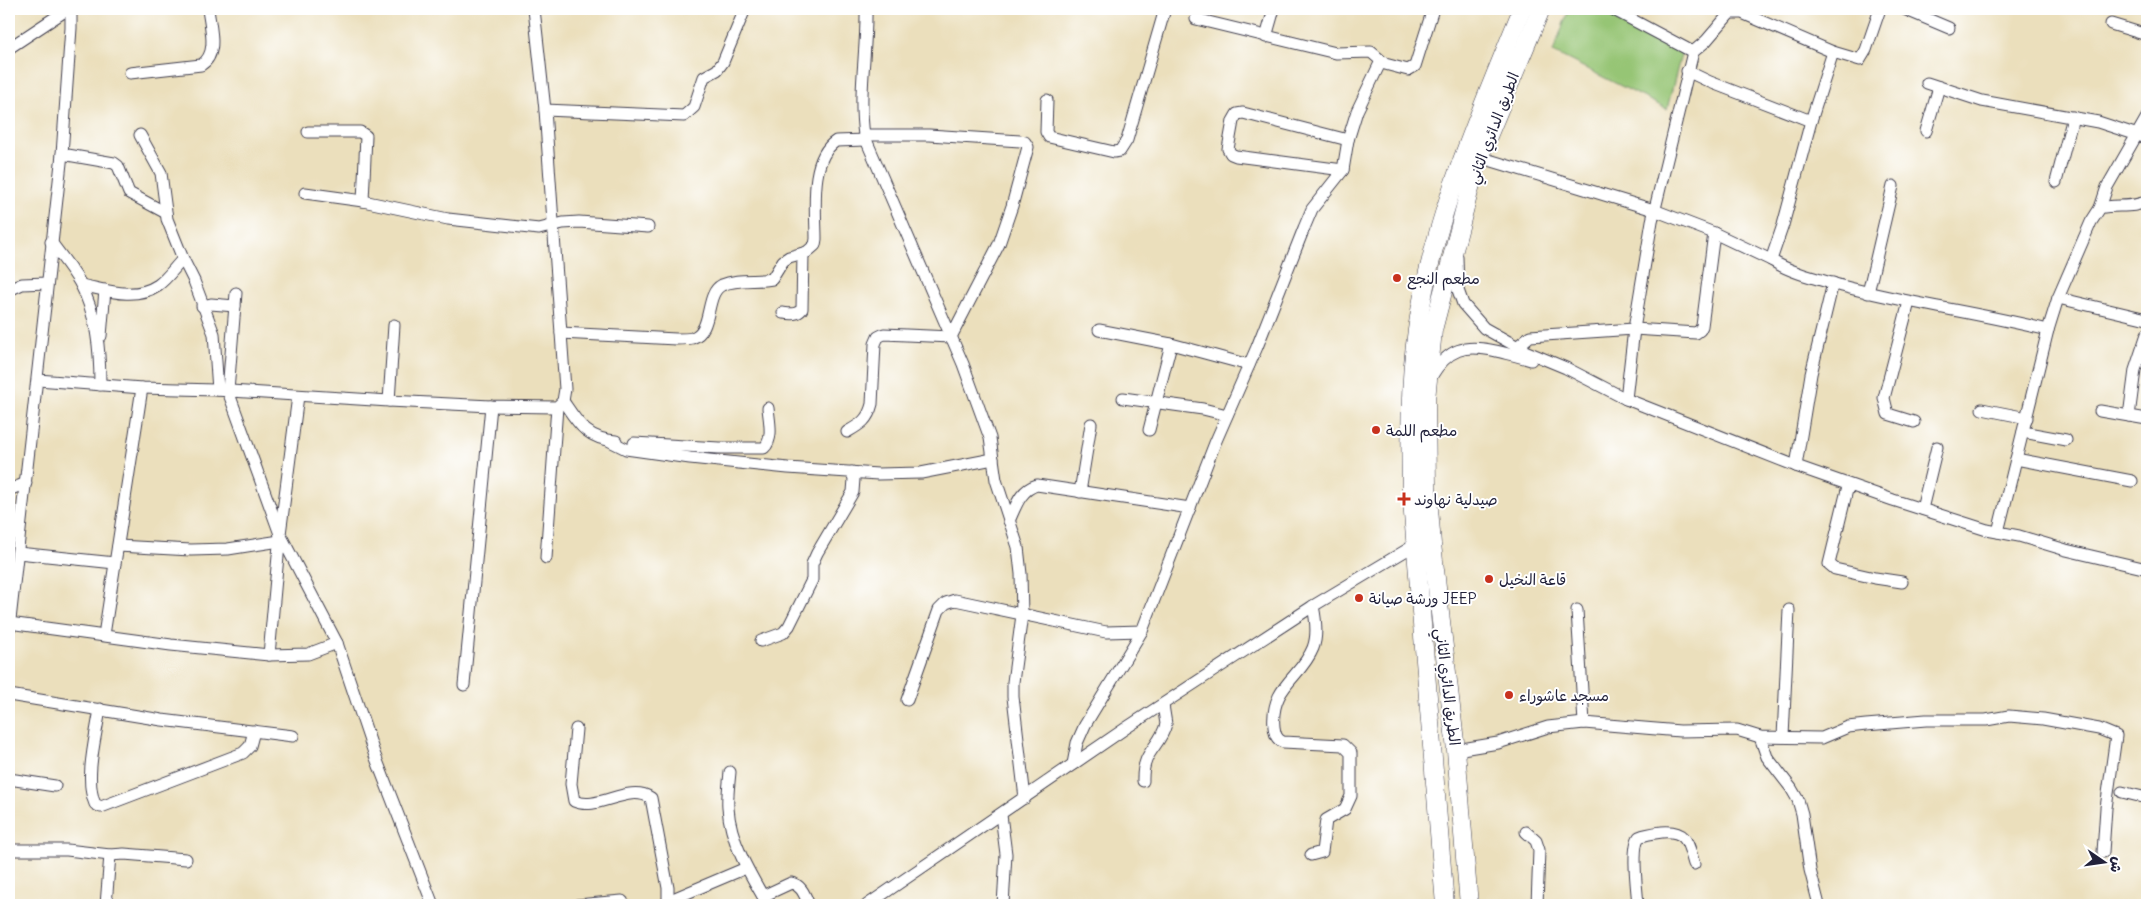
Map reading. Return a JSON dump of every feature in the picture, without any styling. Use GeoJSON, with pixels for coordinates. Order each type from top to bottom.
{"type":"FeatureCollection","features":[{"type":"Feature","properties":{"kind":"highway","name":"الطريق الدائري الثاني"},"geometry":{"type":"LineString","coordinates":[[1445,905],[1411,489],[1411,397],[1415,344],[1426,280],[1462,156],[1522,9]]}},
{"type":"Feature","properties":{"kind":"highway","name":"الطريق الدائري الثاني"},"geometry":{"type":"LineString","coordinates":[[1470,905],[1456,750],[1438,607],[1428,496],[1425,439],[1427,383],[1433,330],[1479,157],[1541,9]]}},
{"type":"Feature","properties":{"kind":"street"},"geometry":{"type":"LineString","coordinates":[[9,48],[69,9],[71,28],[62,154],[9,630]]}},
{"type":"Feature","properties":{"kind":"street"},"geometry":{"type":"LineString","coordinates":[[130,73],[201,65],[208,61],[212,53],[208,9]]}},
{"type":"Feature","properties":{"kind":"street"},"geometry":{"type":"LineString","coordinates":[[534,9],[545,110],[565,389],[560,404],[546,558]]}},
{"type":"Feature","properties":{"kind":"street"},"geometry":{"type":"LineString","coordinates":[[545,110],[684,116],[694,107],[704,77],[717,70],[723,62],[745,9]]}},
{"type":"Feature","properties":{"kind":"street"},"geometry":{"type":"LineString","coordinates":[[866,9],[866,40],[860,89],[865,137],[985,423],[996,480],[1018,548],[1023,597],[1013,697],[1025,798]]}},
{"type":"Feature","properties":{"kind":"street"},"geometry":{"type":"LineString","coordinates":[[1047,100],[1046,132],[1049,137],[1114,152],[1120,151],[1127,140],[1165,9]]}},
{"type":"Feature","properties":{"kind":"street"},"geometry":{"type":"LineString","coordinates":[[1266,36],[1274,9]]}},
{"type":"Feature","properties":{"kind":"street"},"geometry":{"type":"LineString","coordinates":[[1196,19],[1336,53],[1371,52],[1381,61],[1392,67],[1412,69],[1434,9]]}},
{"type":"Feature","properties":{"kind":"street"},"geometry":{"type":"LineString","coordinates":[[1612,9],[1693,52]]}},
{"type":"Feature","properties":{"kind":"street"},"geometry":{"type":"LineString","coordinates":[[1626,399],[1634,330],[1654,210],[1693,52],[1706,41],[1731,11],[1749,15],[1833,52],[1858,60],[1862,59],[1880,9]]}},
{"type":"Feature","properties":{"kind":"street"},"geometry":{"type":"LineString","coordinates":[[1904,9],[1949,28]]}},
{"type":"Feature","properties":{"kind":"street"},"geometry":{"type":"LineString","coordinates":[[2111,24],[2147,35]]}},
{"type":"Feature","properties":{"kind":"street"},"geometry":{"type":"LineString","coordinates":[[1770,260],[1783,226],[1811,121],[1833,52]]}},
{"type":"Feature","properties":{"kind":"street"},"geometry":{"type":"LineString","coordinates":[[1073,764],[1077,743],[1085,725],[1142,631],[1227,415],[1250,365],[1312,210],[1343,170],[1348,140],[1357,111],[1381,61]]}},
{"type":"Feature","properties":{"kind":"street"},"geometry":{"type":"LineString","coordinates":[[1687,71],[1710,82],[1811,121]]}},
{"type":"Feature","properties":{"kind":"street"},"geometry":{"type":"LineString","coordinates":[[1927,83],[1982,101],[2119,127],[2142,136]]}},
{"type":"Feature","properties":{"kind":"street"},"geometry":{"type":"LineString","coordinates":[[1926,131],[1939,87]]}},
{"type":"Feature","properties":{"kind":"street"},"geometry":{"type":"LineString","coordinates":[[1343,170],[1236,156],[1231,154],[1228,148],[1233,121],[1237,114],[1243,113],[1348,140]]}},
{"type":"Feature","properties":{"kind":"street"},"geometry":{"type":"LineString","coordinates":[[2056,182],[2073,117]]}},
{"type":"Feature","properties":{"kind":"street"},"geometry":{"type":"LineString","coordinates":[[1998,532],[2048,330],[2058,298],[2091,222],[2100,208],[2107,187],[2142,136],[2147,117]]}},
{"type":"Feature","properties":{"kind":"street"},"geometry":{"type":"LineString","coordinates":[[308,132],[360,132],[366,136],[363,201]]}},
{"type":"Feature","properties":{"kind":"street"},"geometry":{"type":"LineString","coordinates":[[140,135],[164,180],[166,214],[214,334],[223,390],[280,537],[337,642],[374,753],[432,905]]}},
{"type":"Feature","properties":{"kind":"street"},"geometry":{"type":"LineString","coordinates":[[561,333],[676,339],[691,338],[697,335],[704,326],[716,290],[721,286],[739,281],[772,280],[783,261],[811,249],[816,239],[817,171],[821,158],[836,142],[865,137],[930,135],[1025,142],[1028,147],[1012,206],[999,244],[950,337]]}},
{"type":"Feature","properties":{"kind":"street"},"geometry":{"type":"LineString","coordinates":[[62,154],[114,163],[121,172],[129,193],[166,214]]}},
{"type":"Feature","properties":{"kind":"street"},"geometry":{"type":"LineString","coordinates":[[1479,157],[1654,210],[1714,233],[1790,269],[1833,283],[1909,302],[2048,330]]}},
{"type":"Feature","properties":{"kind":"street"},"geometry":{"type":"LineString","coordinates":[[1868,293],[1893,186]]}},
{"type":"Feature","properties":{"kind":"street"},"geometry":{"type":"LineString","coordinates":[[305,193],[363,201],[448,219],[539,229],[579,222],[648,227]]}},
{"type":"Feature","properties":{"kind":"street"},"geometry":{"type":"LineString","coordinates":[[2100,208],[2114,205],[2132,206],[2147,201]]}},
{"type":"Feature","properties":{"kind":"street"},"geometry":{"type":"LineString","coordinates":[[1459,231],[1457,280],[1463,304],[1484,328],[1517,347],[1566,368],[1626,399],[1855,488],[1998,532],[2147,569]]}},
{"type":"Feature","properties":{"kind":"street"},"geometry":{"type":"LineString","coordinates":[[1517,347],[1530,336],[1634,330],[1690,334],[1700,330],[1714,233]]}},
{"type":"Feature","properties":{"kind":"street"},"geometry":{"type":"LineString","coordinates":[[51,242],[81,284],[93,318],[100,347]]}},
{"type":"Feature","properties":{"kind":"street"},"geometry":{"type":"LineString","coordinates":[[783,313],[799,313],[804,304],[804,253]]}},
{"type":"Feature","properties":{"kind":"street"},"geometry":{"type":"LineString","coordinates":[[81,284],[129,295],[146,291],[159,284],[183,259]]}},
{"type":"Feature","properties":{"kind":"street"},"geometry":{"type":"LineString","coordinates":[[9,290],[22,284],[47,283]]}},
{"type":"Feature","properties":{"kind":"street"},"geometry":{"type":"LineString","coordinates":[[1796,466],[1811,374],[1833,283]]}},
{"type":"Feature","properties":{"kind":"street"},"geometry":{"type":"LineString","coordinates":[[100,385],[100,347],[105,290]]}},
{"type":"Feature","properties":{"kind":"street"},"geometry":{"type":"LineString","coordinates":[[223,390],[236,293]]}},
{"type":"Feature","properties":{"kind":"street"},"geometry":{"type":"LineString","coordinates":[[2058,298],[2147,319]]}},
{"type":"Feature","properties":{"kind":"street"},"geometry":{"type":"LineString","coordinates":[[1909,302],[1884,398],[1888,414],[1914,422]]}},
{"type":"Feature","properties":{"kind":"street"},"geometry":{"type":"LineString","coordinates":[[202,306],[211,304],[235,306]]}},
{"type":"Feature","properties":{"kind":"street"},"geometry":{"type":"LineString","coordinates":[[389,401],[394,325]]}},
{"type":"Feature","properties":{"kind":"street"},"geometry":{"type":"LineString","coordinates":[[1099,330],[1171,344],[1250,365]]}},
{"type":"Feature","properties":{"kind":"street"},"geometry":{"type":"LineString","coordinates":[[847,432],[865,421],[870,413],[875,344],[878,337],[884,334],[950,337]]}},
{"type":"Feature","properties":{"kind":"street"},"geometry":{"type":"LineString","coordinates":[[2129,416],[2135,370],[2147,334]]}},
{"type":"Feature","properties":{"kind":"street"},"geometry":{"type":"LineString","coordinates":[[1149,430],[1171,344]]}},
{"type":"Feature","properties":{"kind":"street"},"geometry":{"type":"LineString","coordinates":[[1427,383],[1442,360],[1461,349],[1478,347],[1523,357],[1551,367],[1724,445],[1914,514],[2028,546],[2147,573]]}},
{"type":"Feature","properties":{"kind":"street"},"geometry":{"type":"LineString","coordinates":[[38,380],[142,388],[223,390],[298,396],[491,406],[560,404],[585,431],[595,437],[610,441],[718,448],[764,448],[770,438],[768,408]]}},
{"type":"Feature","properties":{"kind":"street"},"geometry":{"type":"LineString","coordinates":[[104,635],[142,388]]}},
{"type":"Feature","properties":{"kind":"street"},"geometry":{"type":"LineString","coordinates":[[269,655],[280,537],[298,396]]}},
{"type":"Feature","properties":{"kind":"street"},"geometry":{"type":"LineString","coordinates":[[1123,398],[1203,409],[1227,415]]}},
{"type":"Feature","properties":{"kind":"street"},"geometry":{"type":"LineString","coordinates":[[464,685],[491,406]]}},
{"type":"Feature","properties":{"kind":"street"},"geometry":{"type":"LineString","coordinates":[[1982,410],[2027,418]]}},
{"type":"Feature","properties":{"kind":"street"},"geometry":{"type":"LineString","coordinates":[[2100,411],[2147,419]]}},
{"type":"Feature","properties":{"kind":"street"},"geometry":{"type":"LineString","coordinates":[[1080,492],[1091,424]]}},
{"type":"Feature","properties":{"kind":"street"},"geometry":{"type":"LineString","coordinates":[[2023,432],[2066,440]]}},
{"type":"Feature","properties":{"kind":"street"},"geometry":{"type":"LineString","coordinates":[[610,441],[626,449],[690,458],[788,468],[878,474],[921,473],[993,459]]}},
{"type":"Feature","properties":{"kind":"street"},"geometry":{"type":"LineString","coordinates":[[1922,509],[1937,447]]}},
{"type":"Feature","properties":{"kind":"street"},"geometry":{"type":"LineString","coordinates":[[2016,459],[2132,480]]}},
{"type":"Feature","properties":{"kind":"street"},"geometry":{"type":"LineString","coordinates":[[761,642],[783,633],[789,626],[812,580],[812,564],[817,553],[853,492],[854,479],[852,472]]}},
{"type":"Feature","properties":{"kind":"street"},"geometry":{"type":"LineString","coordinates":[[9,490],[26,483]]}},
{"type":"Feature","properties":{"kind":"street"},"geometry":{"type":"LineString","coordinates":[[1009,521],[1021,495],[1029,488],[1037,485],[1190,508]]}},
{"type":"Feature","properties":{"kind":"street"},"geometry":{"type":"LineString","coordinates":[[1847,490],[1829,564],[1835,569],[1843,571],[1902,582]]}},
{"type":"Feature","properties":{"kind":"street"},"geometry":{"type":"LineString","coordinates":[[118,546],[191,550],[228,549],[280,537]]}},
{"type":"Feature","properties":{"kind":"street"},"geometry":{"type":"LineString","coordinates":[[867,905],[1163,704],[1313,606],[1415,545]]}},
{"type":"Feature","properties":{"kind":"street"},"geometry":{"type":"LineString","coordinates":[[18,553],[115,563]]}},
{"type":"Feature","properties":{"kind":"street"},"geometry":{"type":"LineString","coordinates":[[907,700],[937,616],[946,603],[955,600],[1106,632],[1142,631]]}},
{"type":"Feature","properties":{"kind":"street"},"geometry":{"type":"LineString","coordinates":[[1311,856],[1322,852],[1326,820],[1345,809],[1350,802],[1352,763],[1350,753],[1343,745],[1283,742],[1278,740],[1276,736],[1274,716],[1279,697],[1284,686],[1305,662],[1313,648],[1316,623],[1313,606]]}},
{"type":"Feature","properties":{"kind":"street"},"geometry":{"type":"LineString","coordinates":[[1577,610],[1584,723]]}},
{"type":"Feature","properties":{"kind":"street"},"geometry":{"type":"LineString","coordinates":[[1783,737],[1789,610]]}},
{"type":"Feature","properties":{"kind":"street"},"geometry":{"type":"LineString","coordinates":[[9,623],[171,645],[269,655],[308,654],[337,642]]}},
{"type":"Feature","properties":{"kind":"street"},"geometry":{"type":"LineString","coordinates":[[9,695],[162,720],[293,736]]}},
{"type":"Feature","properties":{"kind":"street"},"geometry":{"type":"LineString","coordinates":[[1143,781],[1143,771],[1147,755],[1166,724],[1163,704]]}},
{"type":"Feature","properties":{"kind":"street"},"geometry":{"type":"LineString","coordinates":[[100,709],[90,794],[95,804],[101,807],[243,753],[250,746],[254,731]]}},
{"type":"Feature","properties":{"kind":"street"},"geometry":{"type":"LineString","coordinates":[[1456,750],[1498,743],[1548,727],[1584,723],[1680,731],[1736,730],[1760,737],[1822,738],[1848,727],[1866,725],[1926,720],[1986,720],[2009,716],[2043,719],[2112,732],[2116,736],[2117,741],[2106,808],[2103,852]]}},
{"type":"Feature","properties":{"kind":"street"},"geometry":{"type":"LineString","coordinates":[[576,730],[571,784],[574,801],[587,804],[639,794],[651,798],[668,888],[666,903]]}},
{"type":"Feature","properties":{"kind":"street"},"geometry":{"type":"LineString","coordinates":[[1760,737],[1767,757],[1798,800],[1802,814],[1810,870],[1819,905]]}},
{"type":"Feature","properties":{"kind":"street"},"geometry":{"type":"LineString","coordinates":[[730,772],[728,809],[733,830],[746,868],[765,901],[791,883],[801,887],[810,905]]}},
{"type":"Feature","properties":{"kind":"street"},"geometry":{"type":"LineString","coordinates":[[9,779],[55,786]]}},
{"type":"Feature","properties":{"kind":"street"},"geometry":{"type":"LineString","coordinates":[[2122,792],[2147,798]]}},
{"type":"Feature","properties":{"kind":"street"},"geometry":{"type":"LineString","coordinates":[[1001,815],[1006,854],[1003,905]]}},
{"type":"Feature","properties":{"kind":"street"},"geometry":{"type":"LineString","coordinates":[[1526,832],[1536,841],[1539,850],[1537,905]]}},
{"type":"Feature","properties":{"kind":"street"},"geometry":{"type":"LineString","coordinates":[[1638,905],[1635,853],[1638,837],[1670,832],[1680,834],[1687,842],[1694,864]]}},
{"type":"Feature","properties":{"kind":"street"},"geometry":{"type":"LineString","coordinates":[[9,850],[67,850],[110,856],[124,854],[186,859]]}},
{"type":"Feature","properties":{"kind":"street"},"geometry":{"type":"LineString","coordinates":[[106,905],[110,856]]}},
{"type":"Feature","properties":{"kind":"street"},"geometry":{"type":"LineString","coordinates":[[666,903],[746,868]]}},
{"type":"Feature","properties":{"kind":"street"},"geometry":{"type":"LineString","coordinates":[[577,905],[622,901],[625,905]]}},
{"type":"Feature","properties":{"kind":"green space"},"geometry":{"type":"Polygon","coordinates":[[[1569,9],[1604,9],[1680,46],[1682,51],[1667,109],[1553,52],[1569,9]]]}},
{"type":"Feature","properties":{"kind":"place","name":"مطعم النجع"},"geometry":{"type":"Point","coordinates":[1397,278]}},
{"type":"Feature","properties":{"kind":"place","name":"مطعم اللمة"},"geometry":{"type":"Point","coordinates":[1376,430]}},
{"type":"Feature","properties":{"kind":"place","name":"صيدلية نهاوند"},"geometry":{"type":"Point","coordinates":[1404,499]}},
{"type":"Feature","properties":{"kind":"place","name":"قاعة النخيل"},"geometry":{"type":"Point","coordinates":[1489,579]}},
{"type":"Feature","properties":{"kind":"place","name":"ورشة صيانة JEEP"},"geometry":{"type":"Point","coordinates":[1359,598]}},
{"type":"Feature","properties":{"kind":"place","name":"مسجد عاشوراء"},"geometry":{"type":"Point","coordinates":[1509,695]}}]}
